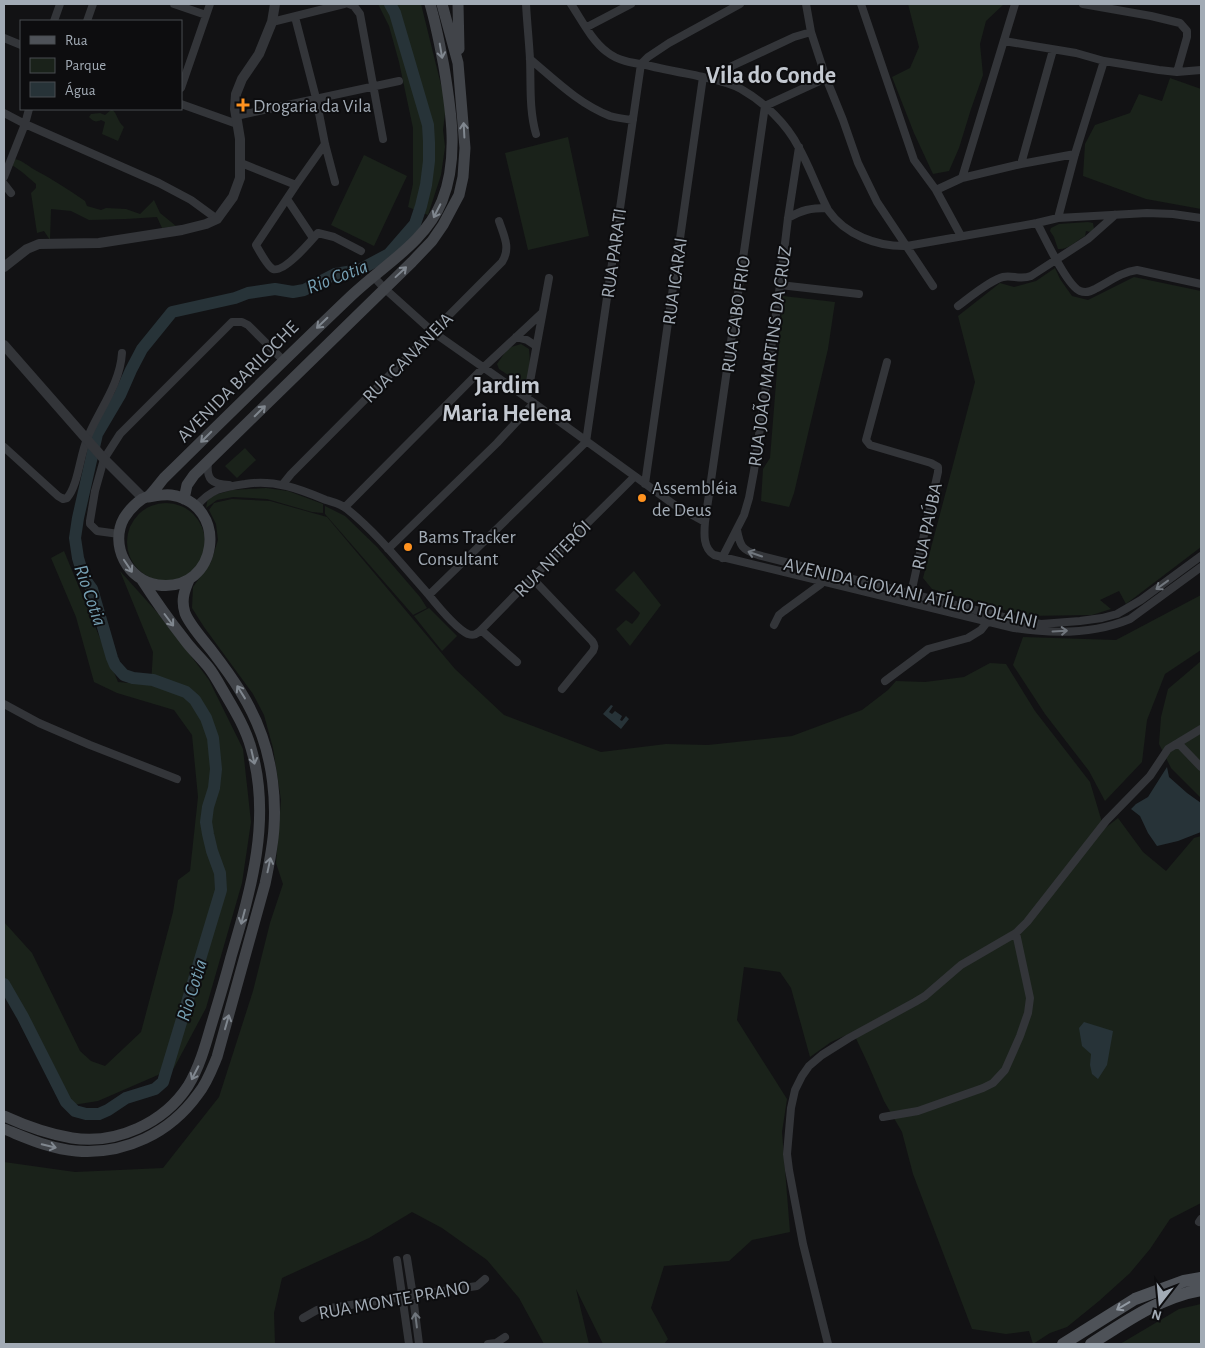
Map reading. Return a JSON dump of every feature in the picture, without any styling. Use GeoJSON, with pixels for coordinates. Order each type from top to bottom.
{"type":"FeatureCollection","features":[{"type":"Feature","properties":{"kind":"main road","name":"AVENIDA BARILOCHE"},"geometry":{"type":"LineString","coordinates":[[146,497],[283,360],[373,276],[407,248],[427,227],[436,214],[443,199],[450,173],[450,103],[430,4]]}},
{"type":"Feature","properties":{"kind":"main road","name":"AVENIDA BARILOCHE"},"geometry":{"type":"LineString","coordinates":[[184,499],[190,480],[432,241],[459,195],[463,178],[465,148],[458,63],[442,4]]}},
{"type":"Feature","properties":{"kind":"main road"},"geometry":{"type":"LineString","coordinates":[[458,4],[460,44],[458,63]]}},
{"type":"Feature","properties":{"kind":"main road"},"geometry":{"type":"LineString","coordinates":[[170,495],[184,499],[204,517],[209,528],[209,551],[205,562],[189,580],[178,585],[153,585],[133,574],[121,556],[119,534],[123,520],[131,507],[146,497],[170,495]]}},
{"type":"Feature","properties":{"kind":"main road"},"geometry":{"type":"LineString","coordinates":[[4,1116],[51,1134],[94,1139],[115,1136],[133,1130],[150,1122],[167,1110],[188,1086],[201,1058],[250,891],[260,824],[260,800],[251,748],[242,724],[209,668],[154,600],[142,580]]}},
{"type":"Feature","properties":{"kind":"main road"},"geometry":{"type":"LineString","coordinates":[[4,1129],[41,1144],[77,1152],[115,1149],[139,1142],[156,1134],[173,1122],[199,1094],[217,1057],[265,884],[274,827],[274,799],[269,764],[262,737],[250,707],[231,676],[185,613],[183,599],[189,580]]}},
{"type":"Feature","properties":{"kind":"main road"},"geometry":{"type":"LineString","coordinates":[[1063,1344],[1135,1299],[1184,1281],[1201,1278]]}},
{"type":"Feature","properties":{"kind":"main road"},"geometry":{"type":"LineString","coordinates":[[1090,1344],[1146,1310],[1172,1298],[1201,1290]]}},
{"type":"Feature","properties":{"kind":"street"},"geometry":{"type":"LineString","coordinates":[[54,20],[60,4]]}},
{"type":"Feature","properties":{"kind":"street"},"geometry":{"type":"LineString","coordinates":[[87,20],[93,4]]}},
{"type":"Feature","properties":{"kind":"street"},"geometry":{"type":"LineString","coordinates":[[174,4],[206,15]]}},
{"type":"Feature","properties":{"kind":"street"},"geometry":{"type":"LineString","coordinates":[[182,85],[210,4]]}},
{"type":"Feature","properties":{"kind":"street"},"geometry":{"type":"LineString","coordinates":[[4,268],[27,249],[39,244],[99,244],[182,230],[217,219],[238,187],[240,178],[241,162],[236,94],[242,79],[258,54],[272,22],[275,4]]}},
{"type":"Feature","properties":{"kind":"street"},"geometry":{"type":"LineString","coordinates":[[272,22],[344,4]]}},
{"type":"Feature","properties":{"kind":"street"},"geometry":{"type":"LineString","coordinates":[[349,4],[354,6],[360,14],[383,139]]}},
{"type":"Feature","properties":{"kind":"street"},"geometry":{"type":"LineString","coordinates":[[526,4],[531,108],[536,134]]}},
{"type":"Feature","properties":{"kind":"street"},"geometry":{"type":"LineString","coordinates":[[571,4],[597,43],[608,53],[624,61],[717,80],[741,89],[765,106],[792,135],[827,208],[836,220],[862,237],[886,246],[907,246],[1058,218],[1146,212],[1201,218]]}},
{"type":"Feature","properties":{"kind":"street"},"geometry":{"type":"LineString","coordinates":[[587,28],[631,4]]}},
{"type":"Feature","properties":{"kind":"street"},"geometry":{"type":"LineString","coordinates":[[641,64],[669,43],[740,4]]}},
{"type":"Feature","properties":{"kind":"street"},"geometry":{"type":"LineString","coordinates":[[806,4],[811,32],[826,78],[858,163],[877,202],[933,286]]}},
{"type":"Feature","properties":{"kind":"street"},"geometry":{"type":"LineString","coordinates":[[861,4],[914,160],[936,190],[961,236]]}},
{"type":"Feature","properties":{"kind":"street"},"geometry":{"type":"LineString","coordinates":[[962,178],[1015,4]]}},
{"type":"Feature","properties":{"kind":"street"},"geometry":{"type":"LineString","coordinates":[[1083,4],[1180,23],[1187,31],[1187,37],[1177,72]]}},
{"type":"Feature","properties":{"kind":"street"},"geometry":{"type":"LineString","coordinates":[[295,16],[335,182]]}},
{"type":"Feature","properties":{"kind":"street"},"geometry":{"type":"LineString","coordinates":[[717,80],[732,66],[794,37],[811,32]]}},
{"type":"Feature","properties":{"kind":"street"},"geometry":{"type":"LineString","coordinates":[[4,38],[20,45]]}},
{"type":"Feature","properties":{"kind":"street"},"geometry":{"type":"LineString","coordinates":[[1004,41],[1159,70],[1177,72],[1201,70]]}},
{"type":"Feature","properties":{"kind":"street"},"geometry":{"type":"LineString","coordinates":[[1021,164],[1053,50]]}},
{"type":"Feature","properties":{"kind":"street"},"geometry":{"type":"LineString","coordinates":[[530,59],[576,97],[592,107],[611,116],[633,120]]}},
{"type":"Feature","properties":{"kind":"street"},"geometry":{"type":"LineString","coordinates":[[1058,218],[1075,154],[1104,61]]}},
{"type":"Feature","properties":{"kind":"street","name":"RUA PARATI"},"geometry":{"type":"LineString","coordinates":[[586,442],[641,64]]}},
{"type":"Feature","properties":{"kind":"street","name":"RUA ICARAI"},"geometry":{"type":"LineString","coordinates":[[645,484],[703,77]]}},
{"type":"Feature","properties":{"kind":"street"},"geometry":{"type":"LineString","coordinates":[[765,106],[826,78]]}},
{"type":"Feature","properties":{"kind":"street"},"geometry":{"type":"LineString","coordinates":[[182,104],[237,120],[316,98],[398,81]]}},
{"type":"Feature","properties":{"kind":"street","name":"RUA CABO FRIO"},"geometry":{"type":"LineString","coordinates":[[718,557],[708,549],[704,536],[704,522],[765,106]]}},
{"type":"Feature","properties":{"kind":"street"},"geometry":{"type":"LineString","coordinates":[[4,178],[29,110]]}},
{"type":"Feature","properties":{"kind":"street"},"geometry":{"type":"LineString","coordinates":[[4,113],[24,124],[159,183],[191,200],[217,219]]}},
{"type":"Feature","properties":{"kind":"street"},"geometry":{"type":"LineString","coordinates":[[325,144],[256,247],[271,268],[276,270],[285,266],[318,232],[334,237],[361,251]]}},
{"type":"Feature","properties":{"kind":"street","name":"RUA JOÃO MARTINS DA CRUZ"},"geometry":{"type":"LineString","coordinates":[[718,557],[727,548],[737,530],[749,498],[799,147]]}},
{"type":"Feature","properties":{"kind":"street"},"geometry":{"type":"LineString","coordinates":[[936,190],[962,178],[1075,154]]}},
{"type":"Feature","properties":{"kind":"street"},"geometry":{"type":"LineString","coordinates":[[241,162],[296,185]]}},
{"type":"Feature","properties":{"kind":"street"},"geometry":{"type":"LineString","coordinates":[[4,184],[11,193]]}},
{"type":"Feature","properties":{"kind":"street"},"geometry":{"type":"LineString","coordinates":[[287,200],[313,238]]}},
{"type":"Feature","properties":{"kind":"street","name":"RUA JOÃO MARTINS DA CRUZ"},"geometry":{"type":"LineString","coordinates":[[788,218],[813,208],[827,208]]}},
{"type":"Feature","properties":{"kind":"street"},"geometry":{"type":"LineString","coordinates":[[958,306],[994,280],[1005,277],[1025,278],[1031,276],[1088,240],[1115,215]]}},
{"type":"Feature","properties":{"kind":"street","name":"RUA CANANEIA"},"geometry":{"type":"LineString","coordinates":[[283,484],[496,269],[506,256],[507,248],[499,221]]}},
{"type":"Feature","properties":{"kind":"street"},"geometry":{"type":"LineString","coordinates":[[1037,223],[1064,274],[1075,288],[1080,291],[1093,290],[1121,274],[1137,270],[1201,284]]}},
{"type":"Feature","properties":{"kind":"street"},"geometry":{"type":"LineString","coordinates":[[373,276],[434,332],[676,506],[704,522]]}},
{"type":"Feature","properties":{"kind":"street"},"geometry":{"type":"LineString","coordinates":[[527,398],[549,278]]}},
{"type":"Feature","properties":{"kind":"street"},"geometry":{"type":"LineString","coordinates":[[780,285],[859,294]]}},
{"type":"Feature","properties":{"kind":"street"},"geometry":{"type":"LineString","coordinates":[[345,507],[484,367],[542,313]]}},
{"type":"Feature","properties":{"kind":"street"},"geometry":{"type":"LineString","coordinates":[[119,534],[97,531],[90,524],[90,521],[101,455],[120,434],[232,322],[248,324],[283,360]]}},
{"type":"Feature","properties":{"kind":"street"},"geometry":{"type":"LineString","coordinates":[[516,338],[527,340],[536,346]]}},
{"type":"Feature","properties":{"kind":"street"},"geometry":{"type":"LineString","coordinates":[[4,345],[101,455],[146,497]]}},
{"type":"Feature","properties":{"kind":"street"},"geometry":{"type":"LineString","coordinates":[[4,447],[58,496],[63,499],[67,498],[72,490],[88,440],[113,388],[122,361],[122,354]]}},
{"type":"Feature","properties":{"kind":"street","name":"RUA PAÚBA"},"geometry":{"type":"LineString","coordinates":[[887,362],[866,440],[870,445],[931,462],[938,467],[911,594]]}},
{"type":"Feature","properties":{"kind":"street"},"geometry":{"type":"LineString","coordinates":[[388,549],[534,403]]}},
{"type":"Feature","properties":{"kind":"street"},"geometry":{"type":"LineString","coordinates":[[196,508],[212,492],[233,486],[266,482],[283,484],[345,507],[388,549],[429,595],[586,442]]}},
{"type":"Feature","properties":{"kind":"street"},"geometry":{"type":"LineString","coordinates":[[208,462],[208,474],[212,481],[222,485],[233,486]]}},
{"type":"Feature","properties":{"kind":"street","name":"RUA NITERÓI"},"geometry":{"type":"LineString","coordinates":[[429,595],[445,614],[465,632],[477,634],[634,476]]}},
{"type":"Feature","properties":{"kind":"street","name":"AVENIDA GIOVANI ATÍLIO TOLAINI"},"geometry":{"type":"LineString","coordinates":[[737,530],[742,547],[748,552],[1028,623],[1041,624],[1080,621],[1117,614],[1128,609],[1201,556]]}},
{"type":"Feature","properties":{"kind":"street","name":"AVENIDA GIOVANI ATÍLIO TOLAINI"},"geometry":{"type":"LineString","coordinates":[[718,557],[1036,632],[1102,628],[1130,619],[1201,567]]}},
{"type":"Feature","properties":{"kind":"street"},"geometry":{"type":"LineString","coordinates":[[774,625],[784,611],[821,584],[824,572]]}},
{"type":"Feature","properties":{"kind":"street"},"geometry":{"type":"LineString","coordinates":[[532,578],[592,641],[595,648],[562,689]]}},
{"type":"Feature","properties":{"kind":"street"},"geometry":{"type":"LineString","coordinates":[[909,602],[911,594]]}},
{"type":"Feature","properties":{"kind":"street"},"geometry":{"type":"LineString","coordinates":[[885,681],[928,650],[968,638],[981,630],[988,621]]}},
{"type":"Feature","properties":{"kind":"street"},"geometry":{"type":"LineString","coordinates":[[481,630],[517,662]]}},
{"type":"Feature","properties":{"kind":"street"},"geometry":{"type":"LineString","coordinates":[[4,716],[6,706],[76,739],[177,779]]}},
{"type":"Feature","properties":{"kind":"street"},"geometry":{"type":"LineString","coordinates":[[828,1344],[803,1244],[787,1154],[791,1108],[795,1090],[802,1076],[809,1066],[822,1054],[915,1002],[961,965],[1016,933],[1027,922],[1106,820],[1143,785],[1168,749],[1201,729]]}},
{"type":"Feature","properties":{"kind":"street"},"geometry":{"type":"LineString","coordinates":[[1178,743],[1201,767]]}},
{"type":"Feature","properties":{"kind":"street"},"geometry":{"type":"LineString","coordinates":[[883,1117],[918,1110],[983,1088],[993,1083],[1005,1070],[1020,1036],[1030,1005],[1016,933]]}},
{"type":"Feature","properties":{"kind":"street"},"geometry":{"type":"LineString","coordinates":[[407,1258],[419,1344]]}},
{"type":"Feature","properties":{"kind":"street"},"geometry":{"type":"LineString","coordinates":[[397,1260],[410,1344]]}},
{"type":"Feature","properties":{"kind":"street","name":"RUA MONTE PRANO"},"geometry":{"type":"LineString","coordinates":[[303,1318],[317,1310],[478,1286],[485,1278]]}},
{"type":"Feature","properties":{"kind":"street"},"geometry":{"type":"LineString","coordinates":[[488,1344],[496,1343],[505,1338]]}},
{"type":"Feature","properties":{"kind":"green space"},"geometry":{"type":"Polygon","coordinates":[[[378,4],[421,4],[446,105],[443,130],[445,147],[441,175],[428,215],[408,207],[413,184],[413,128],[389,26],[378,4]]]}},
{"type":"Feature","properties":{"kind":"green space"},"geometry":{"type":"Polygon","coordinates":[[[908,4],[1004,4],[986,21],[980,44],[983,75],[959,148],[949,171],[933,174],[914,133],[892,77],[910,68],[919,47],[908,4]]]}},
{"type":"Feature","properties":{"kind":"green space"},"geometry":{"type":"Polygon","coordinates":[[[1170,78],[1201,89],[1201,209],[1146,199],[1083,176],[1085,144],[1095,125],[1130,113],[1139,94],[1162,101],[1170,78]]]}},
{"type":"Feature","properties":{"kind":"green space"},"geometry":{"type":"Polygon","coordinates":[[[113,110],[124,127],[118,141],[102,134],[105,122],[101,120],[94,121],[89,117],[91,114],[100,113],[105,115],[113,110]]]}},
{"type":"Feature","properties":{"kind":"green space"},"geometry":{"type":"Polygon","coordinates":[[[568,137],[589,236],[528,250],[505,153],[568,137]]]}},
{"type":"Feature","properties":{"kind":"green space"},"geometry":{"type":"Polygon","coordinates":[[[364,155],[407,176],[374,246],[331,225],[364,155]]]}},
{"type":"Feature","properties":{"kind":"green space"},"geometry":{"type":"Polygon","coordinates":[[[14,159],[67,189],[85,201],[87,206],[101,210],[106,208],[126,209],[140,214],[154,200],[160,213],[176,226],[162,228],[157,217],[89,220],[71,211],[51,209],[50,240],[44,231],[37,233],[31,193],[36,188],[36,184],[12,165],[14,159]]]}},
{"type":"Feature","properties":{"kind":"green space"},"geometry":{"type":"Polygon","coordinates":[[[1093,223],[1094,229],[1091,232],[1086,231],[1085,236],[1072,245],[1058,249],[1050,231],[1051,228],[1059,224],[1093,223]]]}},
{"type":"Feature","properties":{"kind":"green space"},"geometry":{"type":"Polygon","coordinates":[[[1055,268],[1072,296],[1088,300],[1134,277],[1201,291],[1201,547],[1126,604],[1119,591],[1100,600],[1111,609],[1092,615],[1025,616],[932,589],[923,578],[975,382],[958,316],[1000,283],[1014,287],[1036,281],[1055,268]]]}},
{"type":"Feature","properties":{"kind":"green space"},"geometry":{"type":"Polygon","coordinates":[[[783,296],[835,302],[828,349],[789,507],[761,501],[763,469],[770,458],[783,296]]]}},
{"type":"Feature","properties":{"kind":"green space"},"geometry":{"type":"Polygon","coordinates":[[[521,344],[529,349],[530,361],[526,380],[517,381],[499,369],[497,364],[508,348],[521,344]]]}},
{"type":"Feature","properties":{"kind":"green space"},"geometry":{"type":"Polygon","coordinates":[[[245,448],[256,460],[237,478],[225,466],[245,448]]]}},
{"type":"Feature","properties":{"kind":"green space"},"geometry":{"type":"Polygon","coordinates":[[[266,488],[288,491],[323,504],[323,513],[312,512],[267,499],[233,497],[217,500],[206,508],[208,497],[232,490],[266,488]]]}},
{"type":"Feature","properties":{"kind":"green space"},"geometry":{"type":"Polygon","coordinates":[[[232,499],[270,501],[327,517],[455,669],[504,715],[601,752],[666,744],[708,745],[792,736],[862,710],[888,690],[896,681],[925,682],[964,677],[990,663],[1006,664],[1035,711],[1090,782],[1104,829],[1118,818],[1143,852],[1166,871],[1194,838],[1201,836],[1201,1203],[1170,1219],[1150,1249],[1130,1273],[1067,1327],[1050,1333],[1033,1344],[1029,1331],[1006,1334],[972,1329],[913,1174],[902,1132],[884,1101],[853,1032],[831,1042],[810,1057],[791,988],[780,972],[744,967],[737,1020],[787,1099],[782,1132],[790,1232],[752,1240],[729,1261],[664,1266],[651,1308],[668,1339],[664,1344],[603,1344],[576,1289],[589,1344],[544,1344],[519,1298],[487,1260],[442,1228],[412,1212],[369,1238],[282,1278],[274,1313],[275,1344],[4,1344],[4,1162],[75,1172],[163,1168],[219,1097],[253,991],[270,923],[283,884],[276,863],[281,800],[273,748],[264,715],[253,694],[192,608],[193,587],[211,562],[218,540],[216,524],[209,510],[214,503],[232,499]]]}},
{"type":"Feature","properties":{"kind":"green space"},"geometry":{"type":"Polygon","coordinates":[[[166,503],[181,506],[198,520],[202,527],[205,542],[202,557],[188,574],[181,578],[166,581],[151,578],[134,564],[130,557],[127,542],[130,527],[144,510],[151,506],[166,503]]]}},
{"type":"Feature","properties":{"kind":"green space"},"geometry":{"type":"Polygon","coordinates":[[[325,506],[345,516],[377,547],[420,597],[427,608],[413,615],[325,514],[325,506]]]}},
{"type":"Feature","properties":{"kind":"green space"},"geometry":{"type":"Polygon","coordinates":[[[64,551],[118,682],[151,685],[153,652],[120,571],[164,620],[209,680],[243,749],[251,822],[242,883],[206,1008],[174,1068],[98,1101],[73,1105],[4,980],[4,922],[32,953],[80,1051],[91,1061],[105,1066],[141,1032],[173,912],[178,880],[190,871],[198,797],[192,735],[174,710],[117,693],[94,682],[76,617],[51,558],[64,551]]]}},
{"type":"Feature","properties":{"kind":"green space"},"geometry":{"type":"Polygon","coordinates":[[[634,571],[661,605],[630,646],[616,629],[626,620],[632,624],[640,613],[615,590],[634,571]]]}},
{"type":"Feature","properties":{"kind":"green space"},"geometry":{"type":"Polygon","coordinates":[[[1201,595],[1201,650],[1165,674],[1147,720],[1142,762],[1105,801],[1089,771],[1045,714],[1013,665],[1023,637],[1116,640],[1201,595]]]}},
{"type":"Feature","properties":{"kind":"green space"},"geometry":{"type":"Polygon","coordinates":[[[429,608],[457,636],[442,651],[414,616],[429,608]]]}},
{"type":"Feature","properties":{"kind":"green space"},"geometry":{"type":"Polygon","coordinates":[[[1201,661],[1201,798],[1171,768],[1159,744],[1161,717],[1168,689],[1201,661]]]}},
{"type":"Feature","properties":{"kind":"green space"},"geometry":{"type":"Polygon","coordinates":[[[1201,1304],[1201,1344],[1120,1344],[1179,1309],[1201,1304]]]}},
{"type":"Feature","properties":{"kind":"water"},"geometry":{"type":"Polygon","coordinates":[[[611,705],[613,706],[609,712],[612,714],[615,711],[622,716],[620,720],[622,721],[626,716],[629,719],[621,729],[603,714],[611,705]]]}},
{"type":"Feature","properties":{"kind":"water"},"geometry":{"type":"Polygon","coordinates":[[[1167,767],[1169,777],[1201,803],[1201,832],[1178,841],[1157,846],[1140,816],[1131,809],[1148,797],[1167,767]]]}},
{"type":"Feature","properties":{"kind":"water"},"geometry":{"type":"Polygon","coordinates":[[[1084,1022],[1113,1031],[1107,1065],[1098,1079],[1092,1074],[1090,1065],[1091,1054],[1082,1046],[1079,1028],[1084,1022]]]}},
{"type":"Feature","properties":{"kind":"waterway","name":"Rio Cotia"},"geometry":{"type":"LineString","coordinates":[[4,984],[66,1102],[75,1111],[86,1114],[99,1114],[126,1098],[155,1089],[163,1082],[221,890],[220,873],[212,851],[206,822],[214,788],[216,769],[213,738],[206,718],[195,700],[186,692],[153,680],[124,675],[115,665],[92,589],[84,578],[78,558],[75,538],[78,518],[97,434],[120,395],[142,349],[172,312],[235,298],[248,293],[275,289],[293,292],[304,290],[335,274],[359,270],[389,254],[415,224],[426,185],[429,161],[428,125],[395,13],[390,4]]}},
{"type":"Feature","properties":{"kind":"place","name":"Drogaria da Vila"},"geometry":{"type":"Point","coordinates":[243,105]}},
{"type":"Feature","properties":{"kind":"place","name":"Assembléia de Deus"},"geometry":{"type":"Point","coordinates":[642,498]}},
{"type":"Feature","properties":{"kind":"place","name":"Bams Tracker Consultant"},"geometry":{"type":"Point","coordinates":[408,547]}},
{"type":"Feature","properties":{"kind":"district","name":"Vila do Conde"},"geometry":{"type":"Point","coordinates":[771,75]}},
{"type":"Feature","properties":{"kind":"district","name":"Jardim Maria Helena"},"geometry":{"type":"Point","coordinates":[507,399]}}]}
